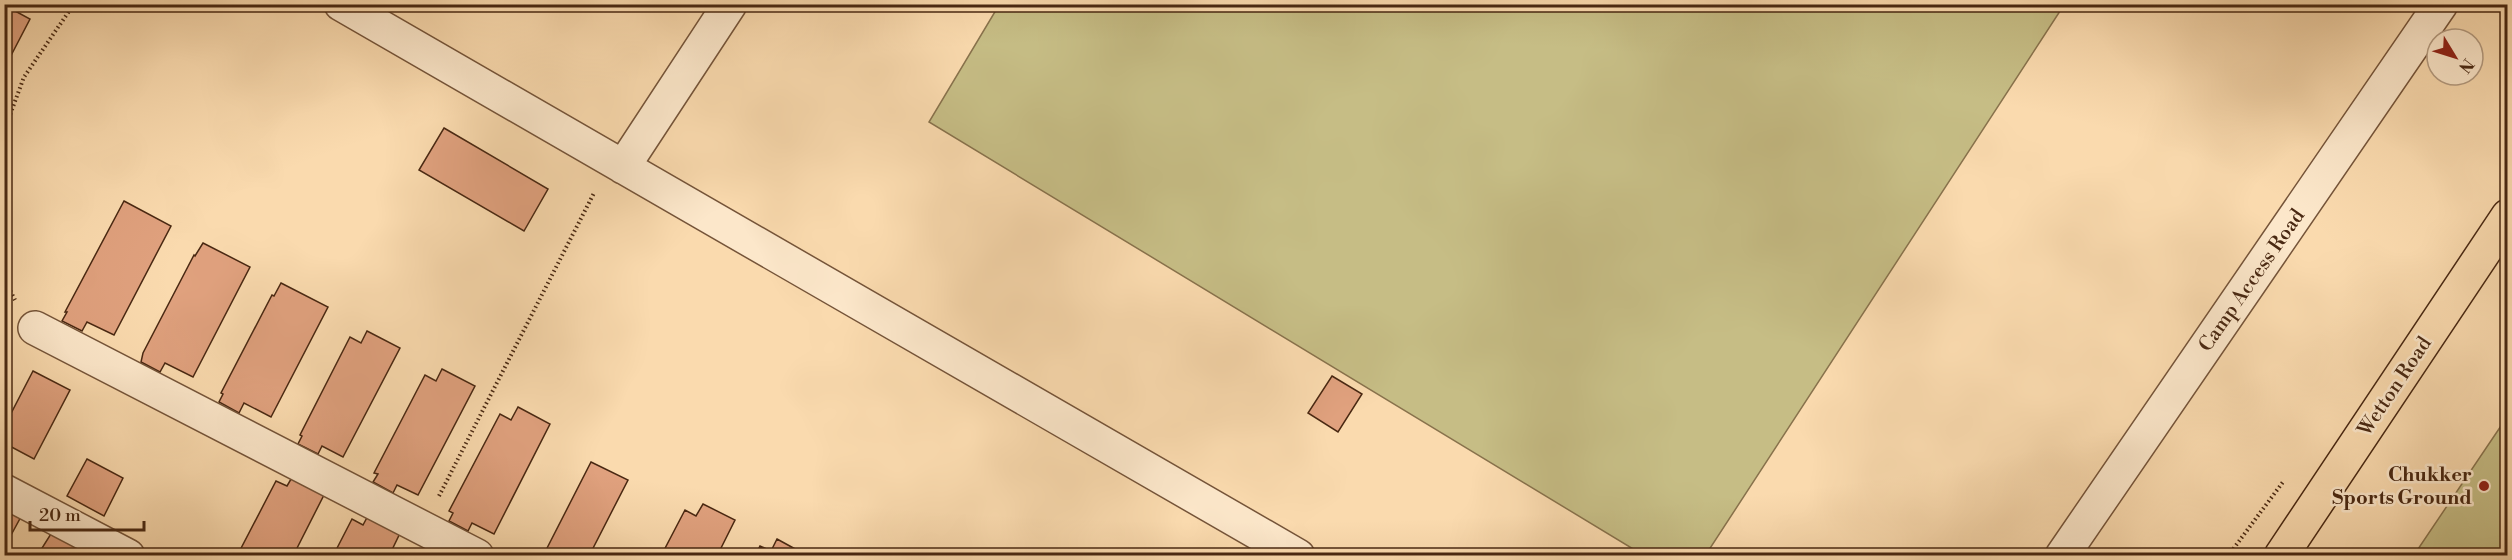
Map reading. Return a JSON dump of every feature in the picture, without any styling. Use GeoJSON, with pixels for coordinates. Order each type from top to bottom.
{"type":"FeatureCollection","features":[{"type":"Feature","properties":{"kind":"main road","name":"Wetton Road"},"geometry":{"type":"LineString","coordinates":[[2281,555],[2508,216]]}},
{"type":"Feature","properties":{"kind":"lane"},"geometry":{"type":"LineString","coordinates":[[341,4],[1298,555]]}},
{"type":"Feature","properties":{"kind":"lane"},"geometry":{"type":"LineString","coordinates":[[617,163],[730,4]]}},
{"type":"Feature","properties":{"kind":"lane","name":"Camp Access Road"},"geometry":{"type":"LineString","coordinates":[[2062,555],[2441,4]]}},
{"type":"Feature","properties":{"kind":"lane"},"geometry":{"type":"LineString","coordinates":[[35,328],[477,555]]}},
{"type":"Feature","properties":{"kind":"lane"},"geometry":{"type":"LineString","coordinates":[[4,492],[128,555]]}},
{"type":"Feature","properties":{"kind":"path"},"geometry":{"type":"LineString","coordinates":[[4,131],[24,77],[74,4]]}},
{"type":"Feature","properties":{"kind":"path"},"geometry":{"type":"LineString","coordinates":[[423,528],[617,163]]}},
{"type":"Feature","properties":{"kind":"shaded area"},"geometry":{"type":"Polygon","coordinates":[[[1000,4],[2064,5],[1705,556],[1643,555],[929,122],[1000,4]]]}},
{"type":"Feature","properties":{"kind":"shaded area","name":"Chukker Sports Ground"},"geometry":{"type":"Polygon","coordinates":[[[2507,417],[2507,555],[2414,555],[2507,417]]]}},
{"type":"Feature","properties":{"kind":"building"},"geometry":{"type":"Polygon","coordinates":[[[4,5],[30,19],[4,69],[4,5]]]}},
{"type":"Feature","properties":{"kind":"building"},"geometry":{"type":"Polygon","coordinates":[[[444,128],[548,189],[524,231],[419,170],[444,128]]]}},
{"type":"Feature","properties":{"kind":"building"},"geometry":{"type":"Polygon","coordinates":[[[124,201],[171,226],[114,335],[87,322],[82,331],[62,321],[124,201]]]}},
{"type":"Feature","properties":{"kind":"building"},"geometry":{"type":"Polygon","coordinates":[[[203,243],[250,267],[193,377],[165,363],[160,372],[141,362],[143,353],[194,255],[203,243]]]}},
{"type":"Feature","properties":{"kind":"building"},"geometry":{"type":"Polygon","coordinates":[[[281,283],[328,307],[271,417],[244,403],[239,413],[219,402],[223,394],[221,393],[272,295],[274,296],[281,283]]]}},
{"type":"Feature","properties":{"kind":"building"},"geometry":{"type":"Polygon","coordinates":[[[367,331],[400,348],[343,457],[322,446],[318,454],[298,444],[302,436],[300,435],[350,337],[361,343],[367,331]]]}},
{"type":"Feature","properties":{"kind":"building"},"geometry":{"type":"Polygon","coordinates":[[[442,369],[475,386],[418,495],[397,485],[393,493],[373,482],[378,474],[374,473],[425,375],[436,381],[442,369]]]}},
{"type":"Feature","properties":{"kind":"building"},"geometry":{"type":"Polygon","coordinates":[[[33,371],[70,390],[34,459],[4,443],[4,427],[33,371]]]}},
{"type":"Feature","properties":{"kind":"building"},"geometry":{"type":"Polygon","coordinates":[[[1332,376],[1362,394],[1338,432],[1308,413],[1332,376]]]}},
{"type":"Feature","properties":{"kind":"building"},"geometry":{"type":"Polygon","coordinates":[[[518,407],[550,424],[494,534],[472,523],[468,531],[449,521],[453,513],[449,511],[500,414],[511,420],[518,407]]]}},
{"type":"Feature","properties":{"kind":"building"},"geometry":{"type":"Polygon","coordinates":[[[87,459],[123,478],[104,516],[67,496],[87,459]]]}},
{"type":"Feature","properties":{"kind":"building"},"geometry":{"type":"Polygon","coordinates":[[[591,462],[628,480],[589,556],[543,556],[591,462]]]}},
{"type":"Feature","properties":{"kind":"building"},"geometry":{"type":"Polygon","coordinates":[[[294,474],[326,491],[293,556],[237,556],[276,481],[287,486],[294,474]]]}},
{"type":"Feature","properties":{"kind":"building"},"geometry":{"type":"Polygon","coordinates":[[[4,503],[23,513],[4,548],[4,503]]]}},
{"type":"Feature","properties":{"kind":"building"},"geometry":{"type":"Polygon","coordinates":[[[703,504],[735,520],[717,556],[661,556],[685,510],[696,516],[703,504]]]}},
{"type":"Feature","properties":{"kind":"building"},"geometry":{"type":"Polygon","coordinates":[[[370,512],[402,529],[389,556],[333,556],[352,519],[363,525],[370,512]]]}},
{"type":"Feature","properties":{"kind":"building"},"geometry":{"type":"Polygon","coordinates":[[[54,529],[101,556],[37,556],[54,529]]]}},
{"type":"Feature","properties":{"kind":"building"},"geometry":{"type":"Polygon","coordinates":[[[777,539],[808,556],[755,556],[760,546],[771,551],[777,539]]]}},
{"type":"Feature","properties":{"kind":"place","name":"Chukker Sports Ground"},"geometry":{"type":"Point","coordinates":[2484,486]}}]}
